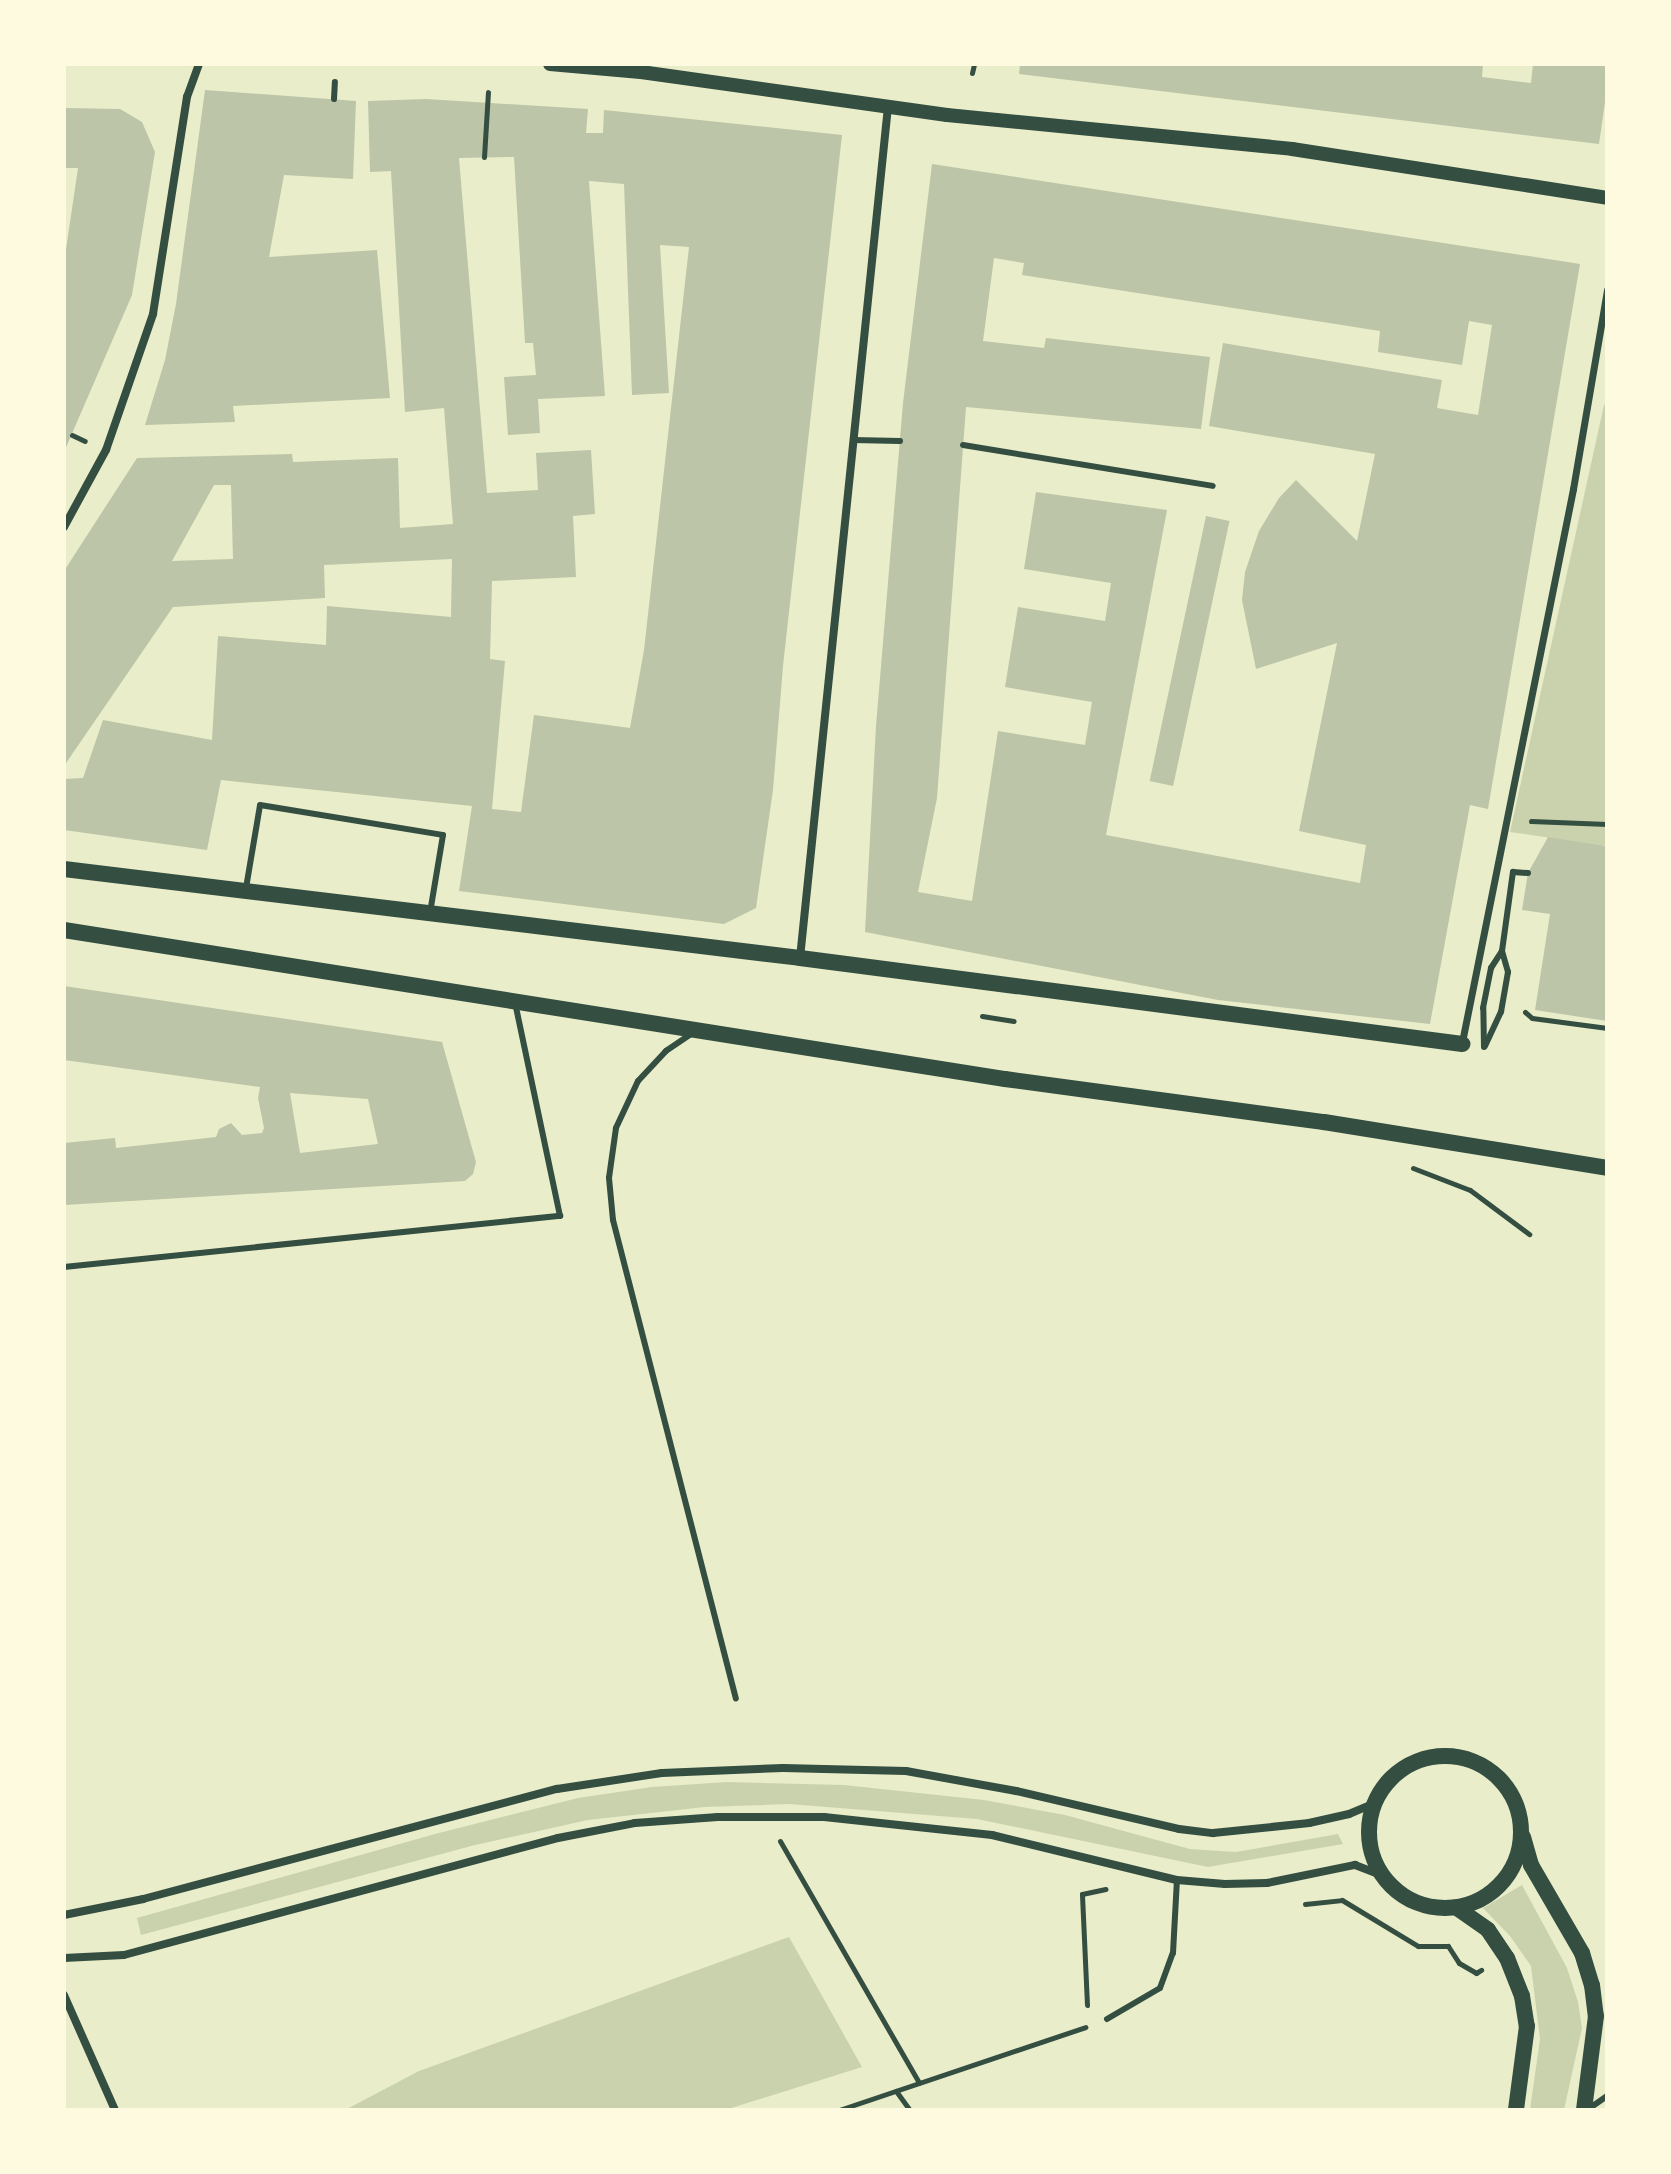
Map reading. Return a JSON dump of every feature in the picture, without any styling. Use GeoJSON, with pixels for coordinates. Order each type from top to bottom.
{"type":"FeatureCollection","features":[{"type":"Feature","properties":{"kind":"main road"},"geometry":{"type":"LineString","coordinates":[[64,869],[800,958],[1462,1044]]}},
{"type":"Feature","properties":{"kind":"main road"},"geometry":{"type":"LineString","coordinates":[[64,930],[1020,1082],[1324,1122],[1607,1168]]}},
{"type":"Feature","properties":{"kind":"main road"},"geometry":{"type":"LineString","coordinates":[[1522,1832],[1515,1864],[1501,1885],[1477,1901],[1457,1908],[1421,1905],[1406,1898],[1383,1876],[1374,1860],[1369,1833],[1375,1803],[1386,1784],[1410,1765],[1436,1756],[1470,1760],[1500,1779],[1511,1793],[1519,1813],[1531,1865],[1582,1953],[1592,1985],[1596,2016],[1585,2110]]}},
{"type":"Feature","properties":{"kind":"main road"},"geometry":{"type":"LineString","coordinates":[[1457,1908],[1488,1930],[1507,1958],[1522,1996],[1527,2026],[1516,2110]]}},
{"type":"Feature","properties":{"kind":"street"},"geometry":{"type":"LineString","coordinates":[[64,527],[106,450],[153,314],[187,97],[199,64]]}},
{"type":"Feature","properties":{"kind":"street"},"geometry":{"type":"LineString","coordinates":[[550,64],[641,72],[1002,121],[1292,149],[1607,198]]}},
{"type":"Feature","properties":{"kind":"street"},"geometry":{"type":"LineString","coordinates":[[800,958],[888,106]]}},
{"type":"Feature","properties":{"kind":"street"},"geometry":{"type":"LineString","coordinates":[[1462,1044],[1573,489],[1607,290]]}},
{"type":"Feature","properties":{"kind":"street"},"geometry":{"type":"LineString","coordinates":[[64,1915],[107,1909],[557,1789],[662,1773],[783,1768],[906,1771],[1016,1791],[1179,1829],[1213,1833],[1309,1823],[1349,1814],[1375,1803]]}},
{"type":"Feature","properties":{"kind":"street"},"geometry":{"type":"LineString","coordinates":[[64,1958],[124,1955],[558,1838],[635,1823],[765,1815],[824,1817],[992,1835],[1177,1880],[1267,1883],[1355,1865],[1383,1876]]}},
{"type":"Feature","properties":{"kind":"street"},"geometry":{"type":"LineString","coordinates":[[64,1995],[115,2110]]}},
{"type":"Feature","properties":{"kind":"lane"},"geometry":{"type":"LineString","coordinates":[[334,99],[335,82]]}},
{"type":"Feature","properties":{"kind":"lane"},"geometry":{"type":"LineString","coordinates":[[853,440],[900,441]]}},
{"type":"Feature","properties":{"kind":"lane"},"geometry":{"type":"LineString","coordinates":[[963,445],[1213,486]]}},
{"type":"Feature","properties":{"kind":"lane"},"geometry":{"type":"LineString","coordinates":[[245,891],[260,805],[443,835],[430,913]]}},
{"type":"Feature","properties":{"kind":"lane"},"geometry":{"type":"LineString","coordinates":[[1502,951],[1491,968],[1484,1001],[1484,1047],[1503,1003],[1508,972],[1502,951],[1513,872],[1528,873]]}},
{"type":"Feature","properties":{"kind":"lane"},"geometry":{"type":"LineString","coordinates":[[64,1267],[560,1216],[515,1002]]}},
{"type":"Feature","properties":{"kind":"lane"},"geometry":{"type":"LineString","coordinates":[[695,1031],[666,1051],[638,1081],[616,1128],[609,1178],[613,1220],[736,1698]]}},
{"type":"Feature","properties":{"kind":"lane"},"geometry":{"type":"LineString","coordinates":[[1107,2019],[1160,1988],[1173,1953],[1177,1880]]}},
{"type":"Feature","properties":{"kind":"lane"},"geometry":{"type":"LineString","coordinates":[[1585,2110],[1607,2096]]}},
{"type":"Feature","properties":{"kind":"path"},"geometry":{"type":"LineString","coordinates":[[972,73],[974,64]]}},
{"type":"Feature","properties":{"kind":"path"},"geometry":{"type":"LineString","coordinates":[[484,157],[488,92]]}},
{"type":"Feature","properties":{"kind":"path"},"geometry":{"type":"LineString","coordinates":[[1506,820],[1607,824]]}},
{"type":"Feature","properties":{"kind":"path"},"geometry":{"type":"LineString","coordinates":[[1503,1003],[1517,1005],[1532,1018],[1607,1028]]}},
{"type":"Feature","properties":{"kind":"path"},"geometry":{"type":"LineString","coordinates":[[982,1016],[1014,1021]]}},
{"type":"Feature","properties":{"kind":"path"},"geometry":{"type":"LineString","coordinates":[[1403,1165],[1470,1190],[1529,1234]]}},
{"type":"Feature","properties":{"kind":"path"},"geometry":{"type":"LineString","coordinates":[[765,1815],[919,2083]]}},
{"type":"Feature","properties":{"kind":"path"},"geometry":{"type":"LineString","coordinates":[[1088,2026],[1082,1894],[1123,1886],[1130,1868]]}},
{"type":"Feature","properties":{"kind":"path"},"geometry":{"type":"LineString","coordinates":[[1300,1905],[1342,1900],[1418,1946]]}},
{"type":"Feature","properties":{"kind":"path"},"geometry":{"type":"LineString","coordinates":[[839,2110],[1107,2019]]}},
{"type":"Feature","properties":{"kind":"path"},"geometry":{"type":"LineString","coordinates":[[896,2091],[910,2110]]}},
{"type":"Feature","properties":{"kind":"green space"},"geometry":{"type":"Polygon","coordinates":[[[1604,405],[1607,405],[1607,846],[1510,832],[1604,405]]]}},
{"type":"Feature","properties":{"kind":"green space"},"geometry":{"type":"Polygon","coordinates":[[[727,1782],[844,1785],[984,1800],[1065,1815],[1190,1849],[1236,1852],[1338,1834],[1343,1844],[1208,1867],[977,1819],[789,1804],[705,1807],[588,1820],[475,1845],[141,1935],[137,1918],[435,1834],[578,1798],[652,1787],[727,1782]]]}},
{"type":"Feature","properties":{"kind":"green space"},"geometry":{"type":"Polygon","coordinates":[[[1522,1885],[1567,1968],[1578,2002],[1582,2028],[1564,2110],[1530,2110],[1540,2039],[1531,1966],[1510,1936],[1483,1908],[1522,1885]]]}},
{"type":"Feature","properties":{"kind":"green space"},"geometry":{"type":"Polygon","coordinates":[[[789,1937],[862,2067],[725,2110],[345,2110],[419,2071],[789,1937]]]}},
{"type":"Feature","properties":{"kind":"building"},"geometry":{"type":"Polygon","coordinates":[[[1020,64],[1483,64],[1482,77],[1531,83],[1533,64],[1607,64],[1607,88],[1599,144],[1019,74],[1020,64]]]}},
{"type":"Feature","properties":{"kind":"building"},"geometry":{"type":"Polygon","coordinates":[[[205,90],[356,101],[353,179],[284,175],[269,257],[377,250],[390,398],[233,406],[235,422],[145,425],[165,360],[176,304],[205,90]]]}},
{"type":"Feature","properties":{"kind":"building"},"geometry":{"type":"Polygon","coordinates":[[[426,99],[588,109],[586,133],[603,133],[604,110],[842,135],[783,666],[773,790],[756,908],[724,924],[459,891],[472,806],[221,780],[207,850],[64,830],[64,779],[83,778],[103,720],[212,740],[218,636],[326,645],[327,606],[451,617],[452,559],[324,565],[325,598],[173,607],[64,766],[64,571],[137,458],[292,454],[293,462],[398,458],[400,528],[453,524],[444,408],[405,412],[391,171],[370,172],[368,101],[426,99]],[[514,157],[459,158],[487,493],[538,490],[536,453],[591,450],[595,514],[573,516],[576,577],[492,581],[490,659],[505,661],[492,809],[521,812],[534,715],[630,728],[644,650],[689,247],[660,245],[669,393],[632,395],[624,184],[589,181],[605,396],[538,399],[540,433],[508,435],[504,377],[536,375],[533,343],[525,343],[514,157]],[[214,485],[172,561],[233,559],[231,485],[214,485]]]}},
{"type":"Feature","properties":{"kind":"building"},"geometry":{"type":"Polygon","coordinates":[[[64,108],[120,109],[142,122],[155,152],[132,295],[64,452],[64,263],[78,168],[64,168],[64,108]]]}},
{"type":"Feature","properties":{"kind":"building"},"geometry":{"type":"Polygon","coordinates":[[[932,164],[1580,264],[1488,809],[1470,805],[1430,1024],[1218,1000],[865,932],[876,726],[903,403],[932,164]],[[994,258],[983,341],[1044,348],[1046,338],[1210,357],[1201,429],[966,407],[937,798],[918,892],[972,901],[998,731],[1085,745],[1092,702],[1005,687],[1018,607],[1105,621],[1111,583],[1024,569],[1036,492],[1167,510],[1106,835],[1360,883],[1366,845],[1299,831],[1337,643],[1256,669],[1242,600],[1245,572],[1259,531],[1279,498],[1296,480],[1357,541],[1375,454],[1209,426],[1223,343],[1442,380],[1437,408],[1478,415],[1492,325],[1469,321],[1462,365],[1378,352],[1380,331],[1022,275],[1024,263],[994,258]]]}},
{"type":"Feature","properties":{"kind":"building"},"geometry":{"type":"Polygon","coordinates":[[[1206,516],[1229,521],[1173,786],[1150,781],[1206,516]]]}},
{"type":"Feature","properties":{"kind":"building"},"geometry":{"type":"Polygon","coordinates":[[[1548,837],[1607,846],[1607,1021],[1535,1010],[1550,914],[1522,910],[1528,873],[1548,837]]]}},
{"type":"Feature","properties":{"kind":"building"},"geometry":{"type":"Polygon","coordinates":[[[64,986],[442,1042],[476,1162],[473,1174],[465,1181],[64,1205],[64,1143],[115,1138],[116,1148],[216,1137],[219,1129],[231,1123],[242,1135],[262,1133],[264,1128],[258,1098],[260,1087],[64,1060],[64,986]],[[290,1093],[300,1153],[378,1144],[368,1099],[290,1093]]]}}]}
